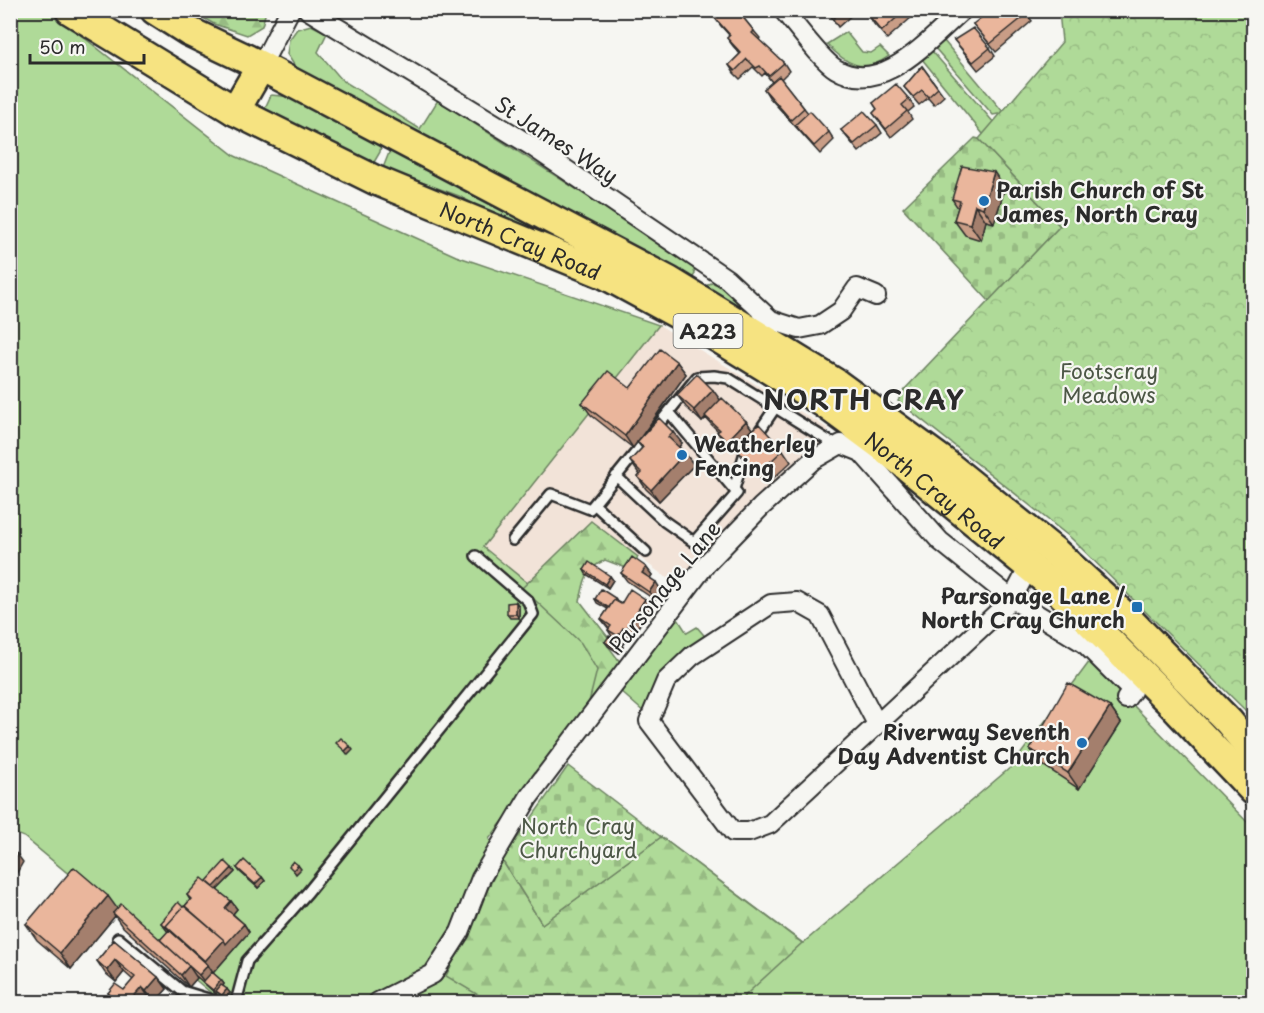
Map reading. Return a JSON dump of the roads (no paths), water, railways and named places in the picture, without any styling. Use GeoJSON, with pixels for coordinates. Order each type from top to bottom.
{"type":"FeatureCollection","features":[{"type":"Feature","properties":{"kind":"main road","name":"North Cray Road"},"geometry":{"type":"LineString","coordinates":[[70,10],[235,111],[375,180],[604,274],[694,323],[832,409],[1030,565],[1167,699],[1254,791]]}},
{"type":"Feature","properties":{"kind":"main road","name":"North Cray Road"},"geometry":{"type":"LineString","coordinates":[[155,10],[188,31],[261,66],[669,281],[837,384],[941,460],[1056,553],[1241,724],[1254,753]]}},
{"type":"Feature","properties":{"kind":"main road"},"geometry":{"type":"LineString","coordinates":[[235,111],[261,66]]}},
{"type":"Feature","properties":{"kind":"street"},"geometry":{"type":"LineString","coordinates":[[261,66],[290,10]]}},
{"type":"Feature","properties":{"kind":"street","name":"St James Way"},"geometry":{"type":"LineString","coordinates":[[308,10],[540,152],[727,279],[771,320],[799,328],[820,325],[841,311],[858,282],[876,296]]}},
{"type":"Feature","properties":{"kind":"street"},"geometry":{"type":"LineString","coordinates":[[783,10],[834,68],[859,78],[890,72],[963,10]]}},
{"type":"Feature","properties":{"kind":"street"},"geometry":{"type":"LineString","coordinates":[[838,446],[841,444],[861,452],[940,541],[1012,599],[1084,643],[1132,690],[1126,699]]}},
{"type":"Feature","properties":{"kind":"street","name":"Parsonage Lane"},"geometry":{"type":"LineString","coordinates":[[378,1002],[433,974],[460,932],[481,878],[529,797],[706,564],[761,507],[813,460],[838,446]]}},
{"type":"Feature","properties":{"kind":"street"},"geometry":{"type":"LineString","coordinates":[[877,724],[820,615],[797,602],[771,604],[692,656],[666,681],[649,722],[733,832],[749,832],[770,824],[1012,599],[1030,565]]}},
{"type":"Feature","properties":{"kind":"lane"},"geometry":{"type":"LineString","coordinates":[[513,540],[551,494],[590,509],[697,377],[728,378],[838,446]]}},
{"type":"Feature","properties":{"kind":"lane"},"geometry":{"type":"LineString","coordinates":[[734,489],[744,450],[775,408]]}},
{"type":"Feature","properties":{"kind":"lane"},"geometry":{"type":"LineString","coordinates":[[616,476],[664,522],[694,542],[737,493],[669,412]]}},
{"type":"Feature","properties":{"kind":"lane"},"geometry":{"type":"LineString","coordinates":[[594,504],[646,552]]}},
{"type":"Feature","properties":{"kind":"lane"},"geometry":{"type":"LineString","coordinates":[[236,1002],[247,961],[323,874],[533,614],[528,601],[476,556]]}},
{"type":"Feature","properties":{"kind":"lane"},"geometry":{"type":"LineString","coordinates":[[118,938],[182,992],[218,1002]]}},
{"type":"Feature","properties":{"kind":"place","name":"Parish Church of St James, North Cray"},"geometry":{"type":"Point","coordinates":[984,201]}},
{"type":"Feature","properties":{"kind":"place","name":"Weatherley Fencing"},"geometry":{"type":"Point","coordinates":[682,455]}},
{"type":"Feature","properties":{"kind":"place","name":"Parsonage Lane / North Cray Church"},"geometry":{"type":"Point","coordinates":[1137,607]}},
{"type":"Feature","properties":{"kind":"place","name":"Riverway Seventh Day Adventist Church"},"geometry":{"type":"Point","coordinates":[1082,743]}},
{"type":"Feature","properties":{"kind":"district","name":"NORTH CRAY"},"geometry":{"type":"Point","coordinates":[864,398]}},
{"type":"Feature","properties":{"kind":"park label","name":"Footscray Meadows"},"geometry":{"type":"Point","coordinates":[1109,382]}},
{"type":"Feature","properties":{"kind":"park label","name":"North Cray Churchyard"},"geometry":{"type":"Point","coordinates":[578,837]}}]}
